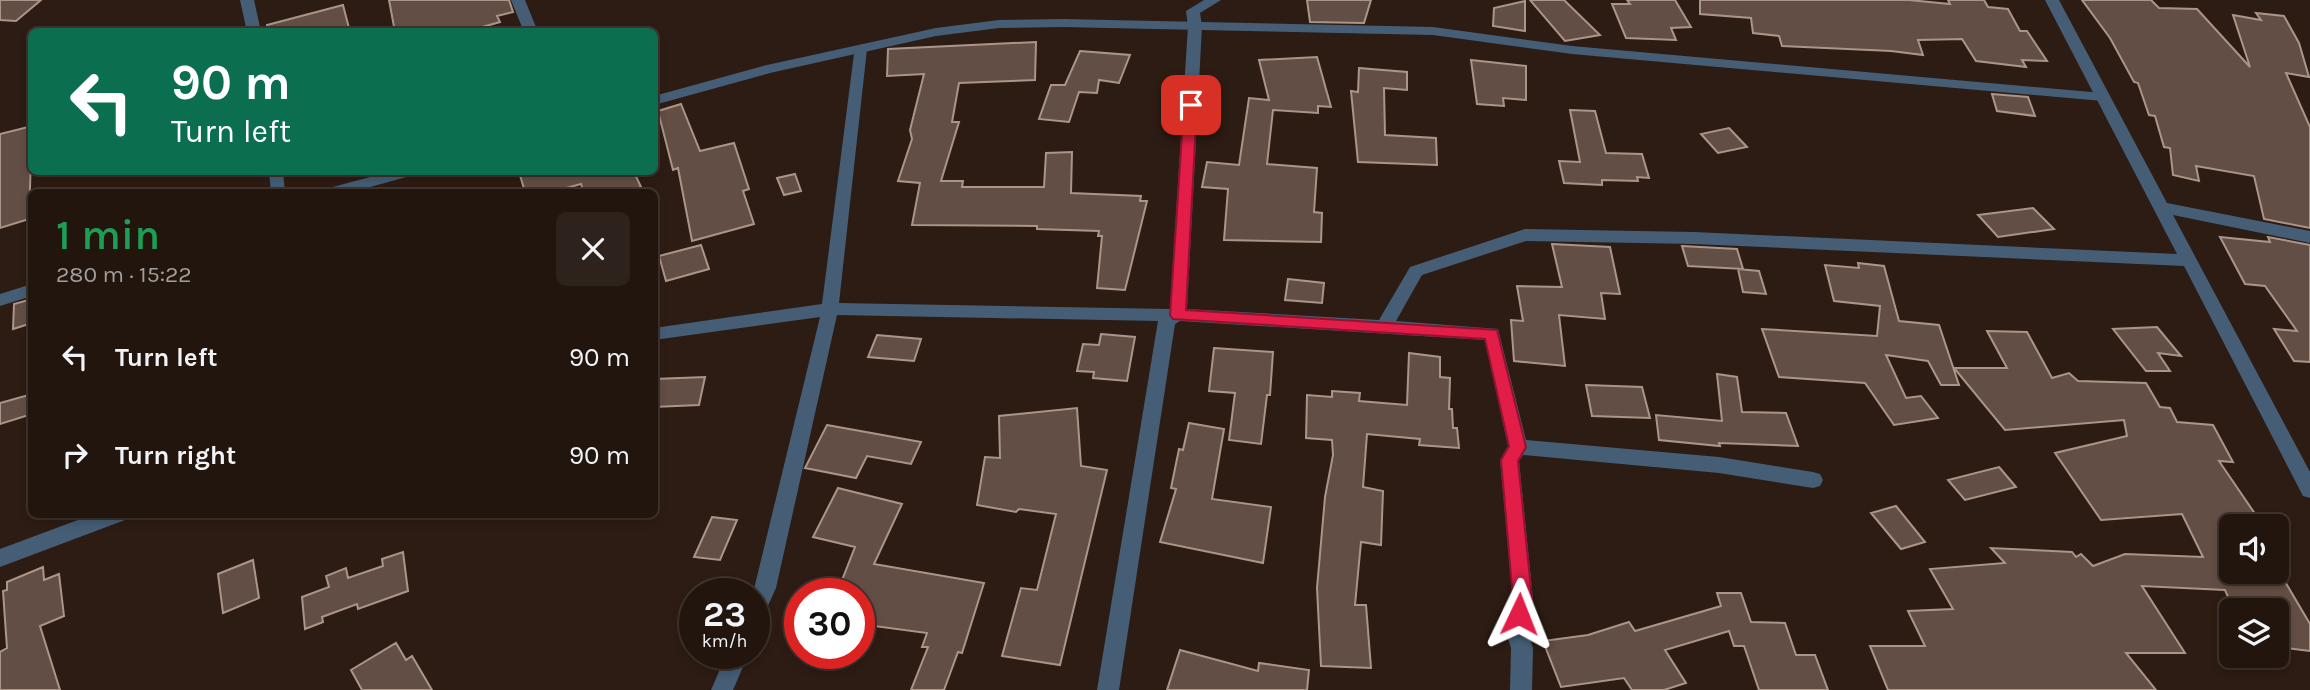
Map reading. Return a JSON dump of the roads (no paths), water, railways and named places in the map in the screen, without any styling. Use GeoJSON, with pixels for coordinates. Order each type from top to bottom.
{"type":"FeatureCollection","features":[{"type":"Feature","properties":{"kind":"street"},"geometry":{"type":"LineString","coordinates":[[247,0],[253,28]]}},
{"type":"Feature","properties":{"kind":"street"},"geometry":{"type":"LineString","coordinates":[[517,0],[529,28]]}},
{"type":"Feature","properties":{"kind":"street"},"geometry":{"type":"LineString","coordinates":[[1178,315],[1195,26],[1193,11],[1214,0]]}},
{"type":"Feature","properties":{"kind":"street"},"geometry":{"type":"LineString","coordinates":[[2052,0],[2310,490]]}},
{"type":"Feature","properties":{"kind":"street"},"geometry":{"type":"LineString","coordinates":[[658,100],[767,69],[936,32],[999,24],[1433,31],[1572,50],[2103,97]]}},
{"type":"Feature","properties":{"kind":"street"},"geometry":{"type":"LineString","coordinates":[[768,578],[830,309],[860,49]]}},
{"type":"Feature","properties":{"kind":"street"},"geometry":{"type":"LineString","coordinates":[[346,189],[394,175]]}},
{"type":"Feature","properties":{"kind":"street"},"geometry":{"type":"LineString","coordinates":[[2161,207],[2310,237]]}},
{"type":"Feature","properties":{"kind":"street"},"geometry":{"type":"LineString","coordinates":[[1384,327],[1416,271],[1525,235],[1694,238],[2188,260]]}},
{"type":"Feature","properties":{"kind":"street"},"geometry":{"type":"LineString","coordinates":[[0,300],[28,291]]}},
{"type":"Feature","properties":{"kind":"street"},"geometry":{"type":"LineString","coordinates":[[658,333],[830,309],[1178,315],[1492,334],[1518,447],[1509,460],[1522,599],[1516,629],[1522,648],[1521,690]]}},
{"type":"Feature","properties":{"kind":"street"},"geometry":{"type":"LineString","coordinates":[[1108,690],[1167,321],[1178,315]]}},
{"type":"Feature","properties":{"kind":"street"},"geometry":{"type":"LineString","coordinates":[[1518,447],[1719,465],[1813,480]]}},
{"type":"Feature","properties":{"kind":"street"},"geometry":{"type":"LineString","coordinates":[[0,558],[107,518]]}},
{"type":"Feature","properties":{"kind":"street"},"geometry":{"type":"LineString","coordinates":[[722,690],[731,669]]}}]}
